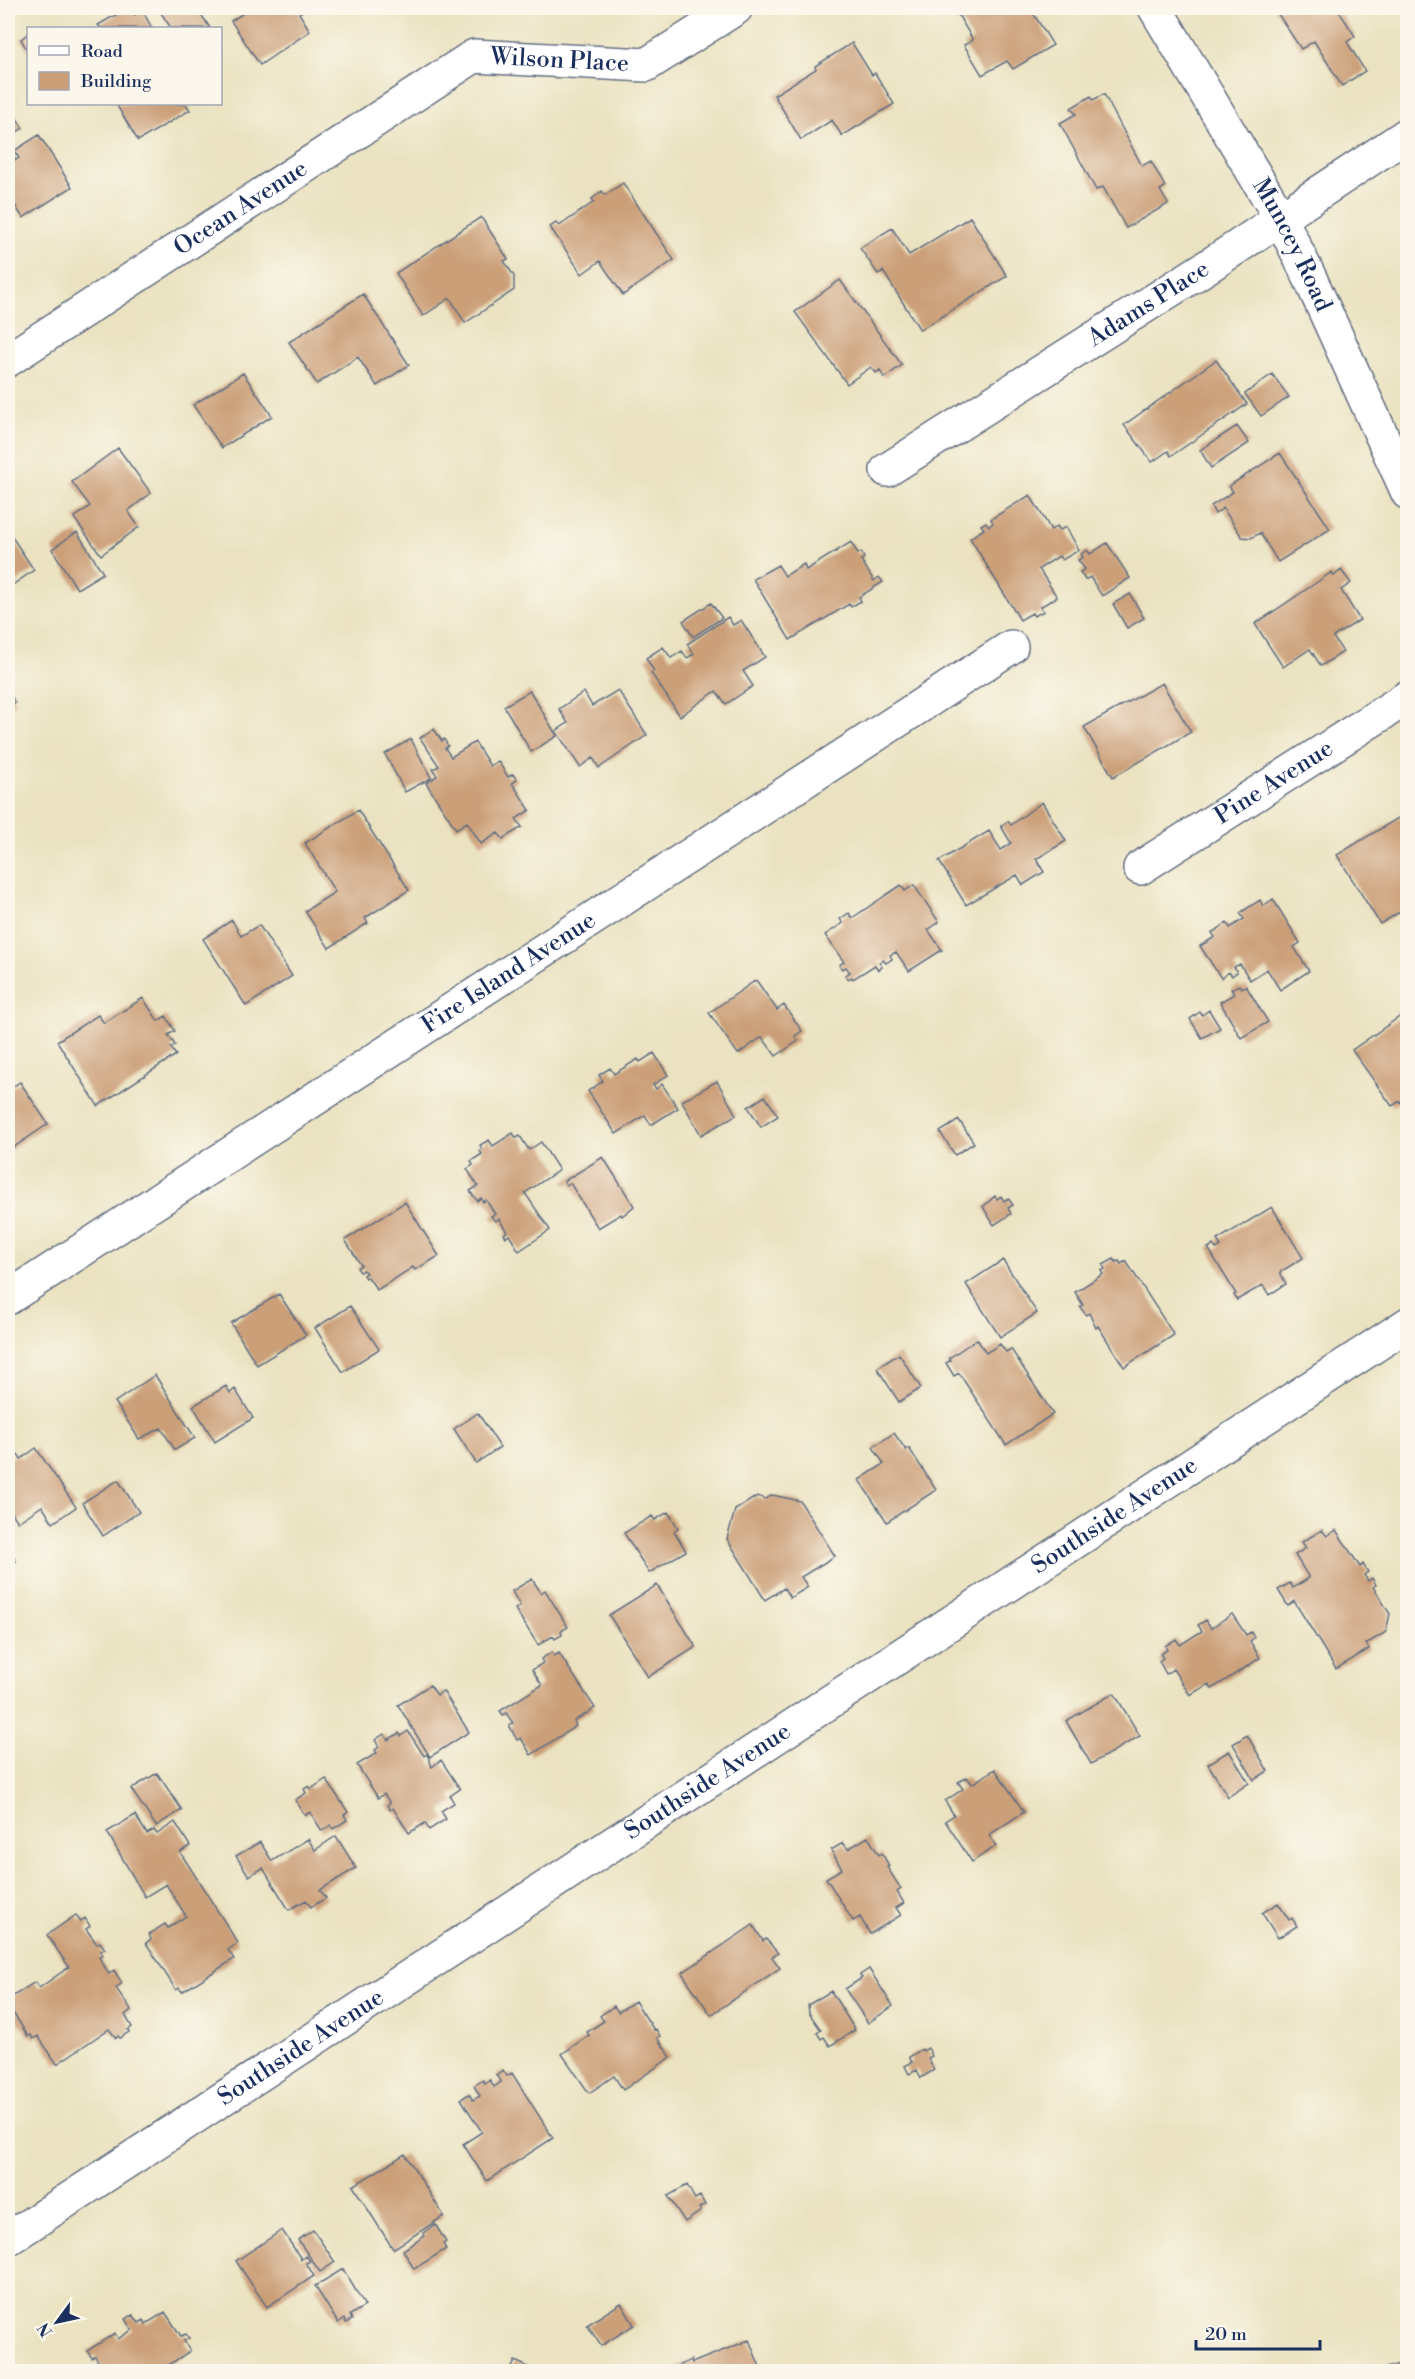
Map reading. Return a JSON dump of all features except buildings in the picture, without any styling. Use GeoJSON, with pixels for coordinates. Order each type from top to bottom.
{"type":"FeatureCollection","features":[{"type":"Feature","properties":{"kind":"street","name":"Wilson Place"},"geometry":{"type":"LineString","coordinates":[[474,56],[646,65],[736,8]]}},
{"type":"Feature","properties":{"kind":"street","name":"Muncey Road"},"geometry":{"type":"LineString","coordinates":[[1155,8],[1280,217],[1407,493]]}},
{"type":"Feature","properties":{"kind":"street","name":"Ocean Avenue"},"geometry":{"type":"LineString","coordinates":[[8,360],[474,56]]}},
{"type":"Feature","properties":{"kind":"street","name":"Adams Place"},"geometry":{"type":"LineString","coordinates":[[886,470],[1213,262],[1407,134]]}},
{"type":"Feature","properties":{"kind":"street","name":"Fire Island Avenue"},"geometry":{"type":"LineString","coordinates":[[8,1298],[1011,647]]}},
{"type":"Feature","properties":{"kind":"street","name":"Pine Avenue"},"geometry":{"type":"LineString","coordinates":[[1140,868],[1407,698]]}},
{"type":"Feature","properties":{"kind":"street","name":"Southside Avenue"},"geometry":{"type":"LineString","coordinates":[[8,2239],[1407,1324]]}}]}
